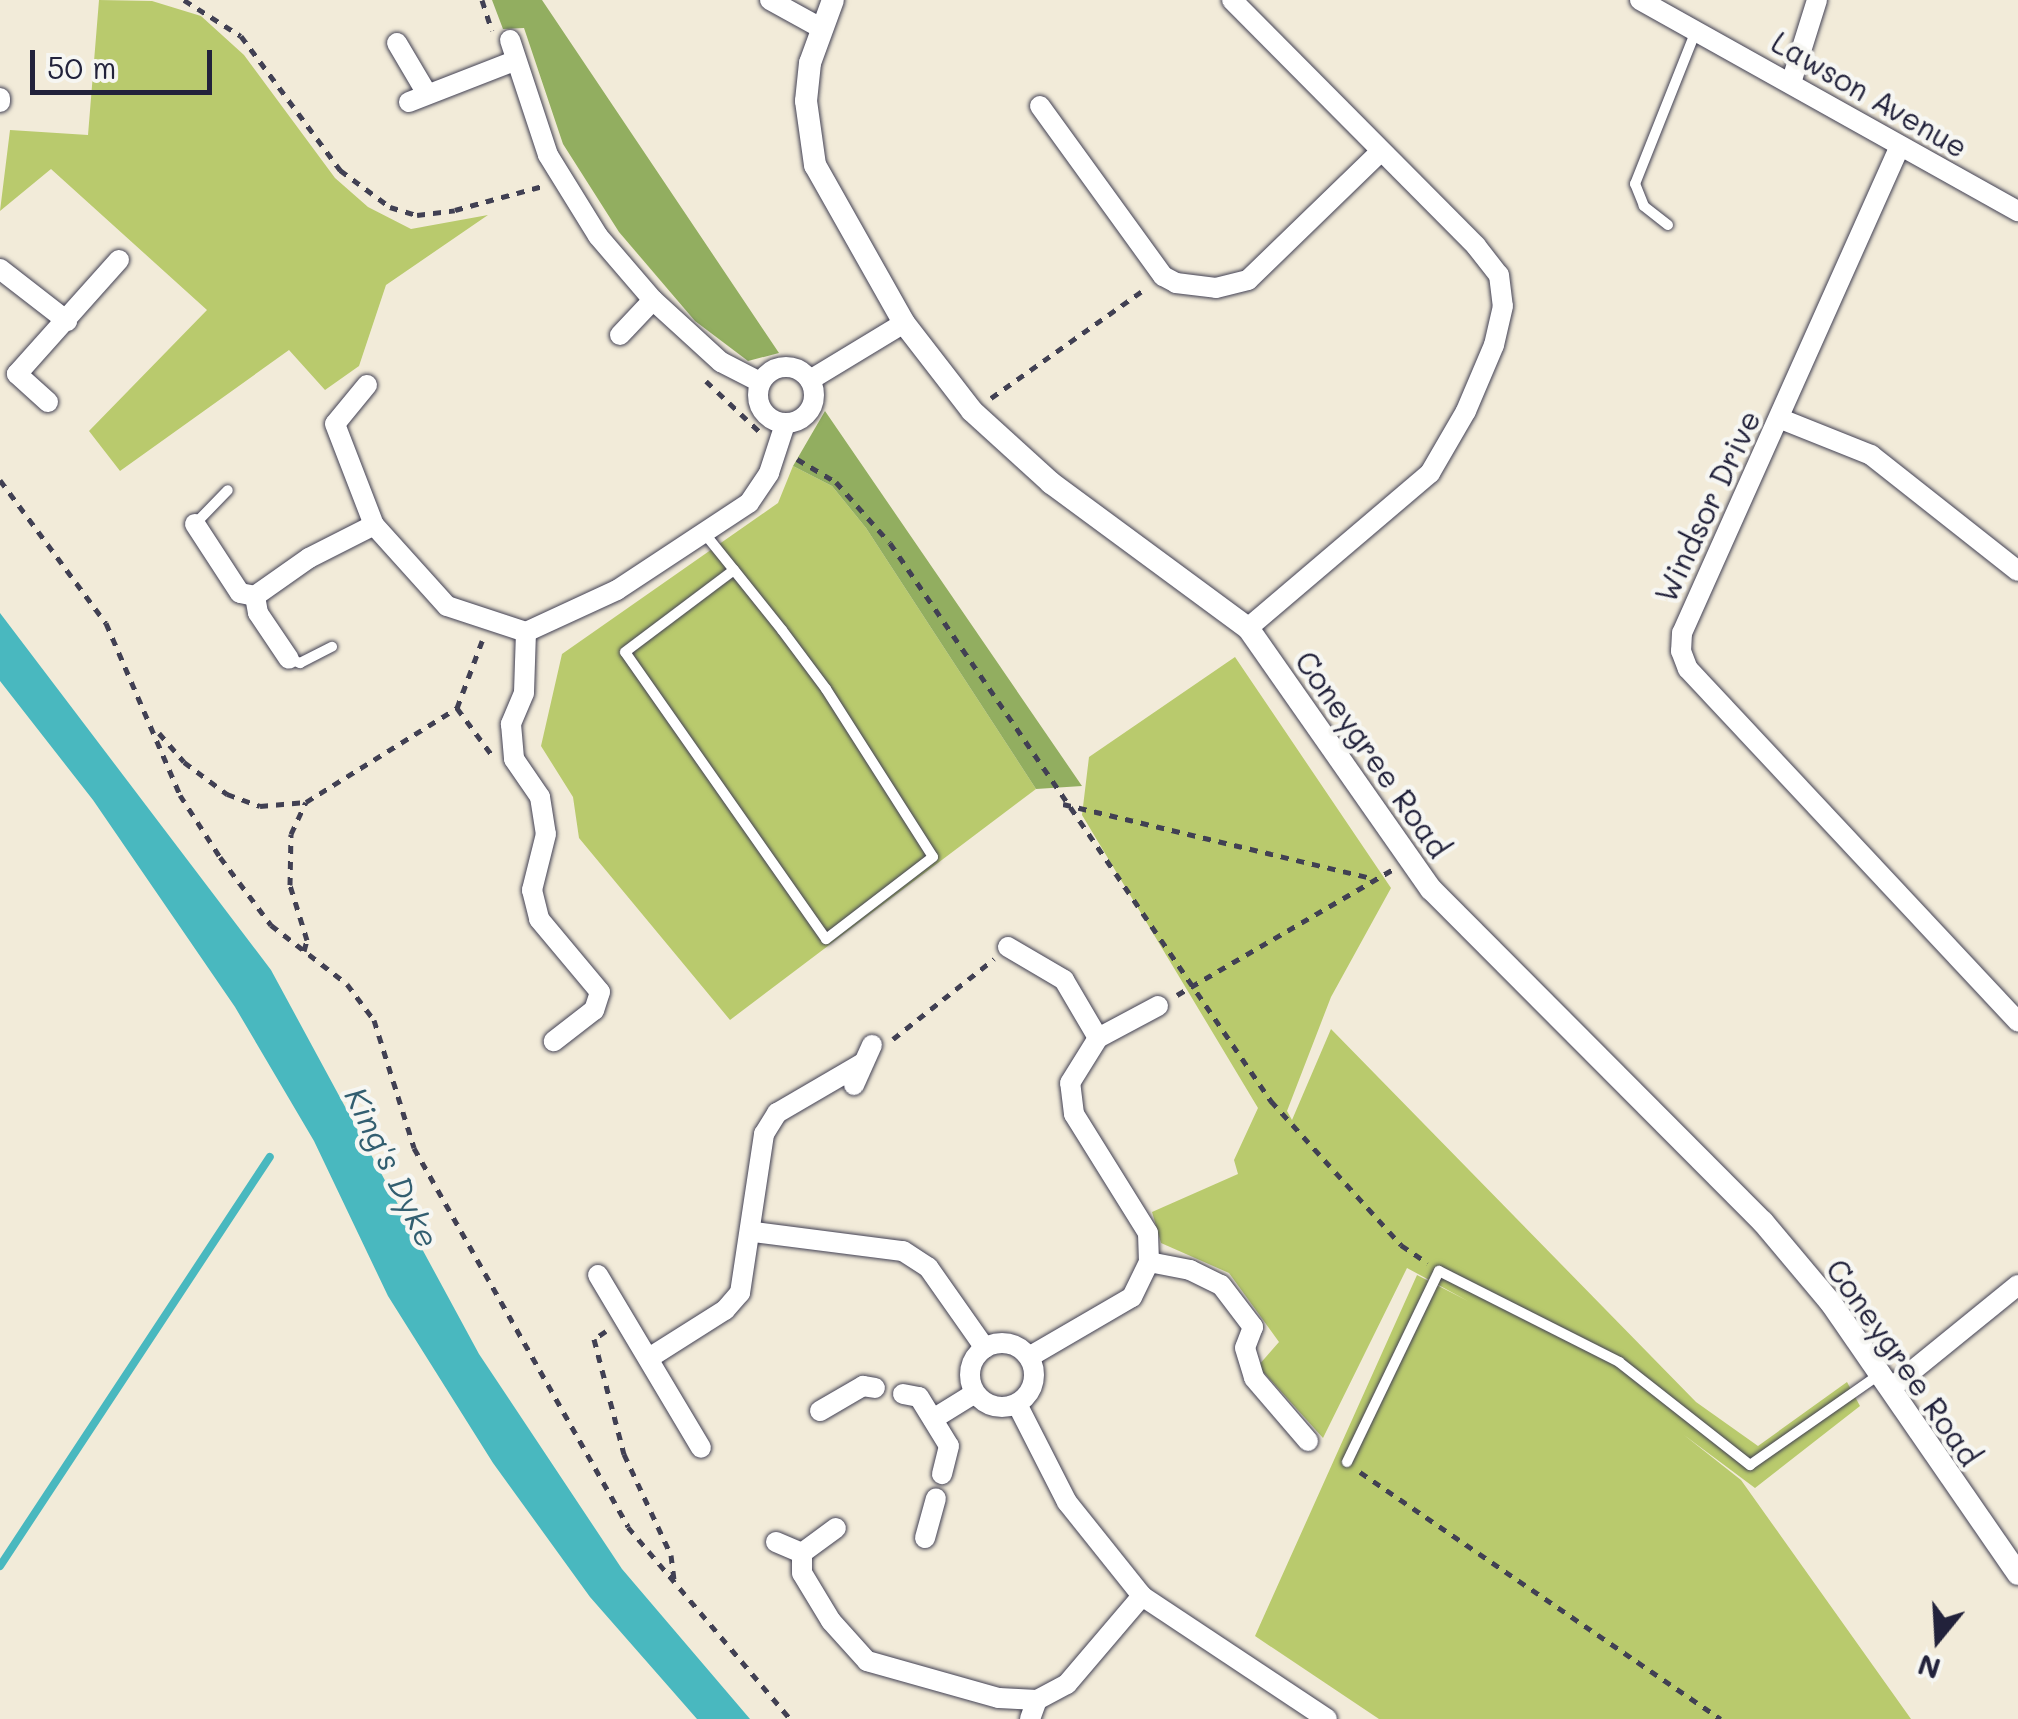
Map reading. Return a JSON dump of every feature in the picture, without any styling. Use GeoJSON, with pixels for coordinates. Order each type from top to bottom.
{"type":"FeatureCollection","features":[{"type":"Feature","properties":{"kind":"street"},"geometry":{"type":"LineString","coordinates":[[770,0],[819,27]]}},
{"type":"Feature","properties":{"kind":"street","name":"Coneygree Road"},"geometry":{"type":"LineString","coordinates":[[832,0],[819,27],[806,101],[814,165],[904,322],[972,411],[1050,483],[1248,628],[1407,861],[1763,1222],[1885,1382],[2018,1574]]}},
{"type":"Feature","properties":{"kind":"street"},"geometry":{"type":"LineString","coordinates":[[1232,0],[1499,275],[1503,306],[1494,345],[1430,473],[1248,628]]}},
{"type":"Feature","properties":{"kind":"street","name":"Lawson Avenue"},"geometry":{"type":"LineString","coordinates":[[1640,0],[2018,211]]}},
{"type":"Feature","properties":{"kind":"street"},"geometry":{"type":"LineString","coordinates":[[1791,83],[1816,0]]}},
{"type":"Feature","properties":{"kind":"street"},"geometry":{"type":"LineString","coordinates":[[397,43],[418,97],[509,55],[566,190],[653,300],[722,362],[760,382]]}},
{"type":"Feature","properties":{"kind":"street"},"geometry":{"type":"LineString","coordinates":[[1040,106],[1163,276],[1216,288],[1248,280],[1378,152]]}},
{"type":"Feature","properties":{"kind":"street","name":"Windsor Drive"},"geometry":{"type":"LineString","coordinates":[[1900,148],[1682,633],[1688,669],[2018,1022]]}},
{"type":"Feature","properties":{"kind":"street"},"geometry":{"type":"LineString","coordinates":[[48,402],[17,374],[119,260]]}},
{"type":"Feature","properties":{"kind":"street"},"geometry":{"type":"LineString","coordinates":[[0,269],[66,321]]}},
{"type":"Feature","properties":{"kind":"street"},"geometry":{"type":"LineString","coordinates":[[620,334],[653,300]]}},
{"type":"Feature","properties":{"kind":"street"},"geometry":{"type":"LineString","coordinates":[[810,380],[904,322]]}},
{"type":"Feature","properties":{"kind":"street"},"geometry":{"type":"LineString","coordinates":[[760,382],[788,367],[810,380]]}},
{"type":"Feature","properties":{"kind":"street"},"geometry":{"type":"LineString","coordinates":[[785,424],[809,414],[810,380]]}},
{"type":"Feature","properties":{"kind":"street"},"geometry":{"type":"LineString","coordinates":[[760,382],[762,411],[785,424]]}},
{"type":"Feature","properties":{"kind":"street"},"geometry":{"type":"LineString","coordinates":[[367,385],[334,424],[374,525],[446,606],[491,624],[526,632],[617,590],[748,503],[778,448],[785,424]]}},
{"type":"Feature","properties":{"kind":"street"},"geometry":{"type":"LineString","coordinates":[[1781,419],[1872,455],[2018,571]]}},
{"type":"Feature","properties":{"kind":"street"},"geometry":{"type":"LineString","coordinates":[[195,524],[240,592],[255,596]]}},
{"type":"Feature","properties":{"kind":"street"},"geometry":{"type":"LineString","coordinates":[[255,596],[309,558],[374,525]]}},
{"type":"Feature","properties":{"kind":"street"},"geometry":{"type":"LineString","coordinates":[[255,596],[258,613],[289,659]]}},
{"type":"Feature","properties":{"kind":"street"},"geometry":{"type":"LineString","coordinates":[[526,632],[524,693],[510,724],[514,759],[540,797],[546,834],[532,890],[539,919],[600,992],[594,1010],[554,1041]]}},
{"type":"Feature","properties":{"kind":"street"},"geometry":{"type":"LineString","coordinates":[[1008,948],[1064,980],[1098,1038]]}},
{"type":"Feature","properties":{"kind":"street"},"geometry":{"type":"LineString","coordinates":[[1029,1357],[1132,1297],[1149,1262],[1148,1232],[1074,1114],[1070,1083],[1098,1038],[1158,1006]]}},
{"type":"Feature","properties":{"kind":"street"},"geometry":{"type":"LineString","coordinates":[[854,1085],[868,1054]]}},
{"type":"Feature","properties":{"kind":"street"},"geometry":{"type":"LineString","coordinates":[[649,1358],[726,1310],[740,1292],[754,1232],[764,1134],[776,1113],[868,1054]]}},
{"type":"Feature","properties":{"kind":"street"},"geometry":{"type":"LineString","coordinates":[[754,1232],[903,1251],[928,1267],[984,1348]]}},
{"type":"Feature","properties":{"kind":"street"},"geometry":{"type":"LineString","coordinates":[[1149,1262],[1190,1270],[1220,1286],[1253,1326],[1245,1348],[1254,1378],[1308,1440]]}},
{"type":"Feature","properties":{"kind":"street"},"geometry":{"type":"LineString","coordinates":[[598,1275],[700,1448]]}},
{"type":"Feature","properties":{"kind":"street"},"geometry":{"type":"LineString","coordinates":[[1885,1382],[2018,1285]]}},
{"type":"Feature","properties":{"kind":"street"},"geometry":{"type":"LineString","coordinates":[[1008,1344],[1029,1357],[1034,1378],[1017,1404],[994,1407],[975,1393],[970,1369],[984,1348],[1008,1344]]}},
{"type":"Feature","properties":{"kind":"street"},"geometry":{"type":"LineString","coordinates":[[820,1410],[863,1386],[875,1388]]}},
{"type":"Feature","properties":{"kind":"street"},"geometry":{"type":"LineString","coordinates":[[933,1420],[975,1393]]}},
{"type":"Feature","properties":{"kind":"street"},"geometry":{"type":"LineString","coordinates":[[903,1394],[919,1397],[948,1446],[942,1474]]}},
{"type":"Feature","properties":{"kind":"street"},"geometry":{"type":"LineString","coordinates":[[1017,1404],[1068,1502],[1142,1596],[1328,1719]]}},
{"type":"Feature","properties":{"kind":"street"},"geometry":{"type":"LineString","coordinates":[[925,1538],[936,1498]]}},
{"type":"Feature","properties":{"kind":"street"},"geometry":{"type":"LineString","coordinates":[[802,1553],[836,1528]]}},
{"type":"Feature","properties":{"kind":"street"},"geometry":{"type":"LineString","coordinates":[[776,1542],[802,1553]]}},
{"type":"Feature","properties":{"kind":"street"},"geometry":{"type":"LineString","coordinates":[[802,1553],[802,1573],[831,1622],[867,1660],[1034,1709],[1068,1684],[1142,1596]]}},
{"type":"Feature","properties":{"kind":"lane"},"geometry":{"type":"LineString","coordinates":[[1668,225],[1644,206],[1635,184],[1696,31]]}},
{"type":"Feature","properties":{"kind":"lane"},"geometry":{"type":"LineString","coordinates":[[195,524],[228,490]]}},
{"type":"Feature","properties":{"kind":"lane"},"geometry":{"type":"LineString","coordinates":[[705,534],[734,570],[826,689],[932,858],[826,939],[625,652],[734,570]]}},
{"type":"Feature","properties":{"kind":"lane"},"geometry":{"type":"LineString","coordinates":[[289,659],[300,664],[332,647]]}},
{"type":"Feature","properties":{"kind":"lane"},"geometry":{"type":"LineString","coordinates":[[1346,1462],[1439,1271],[1620,1362],[1750,1465],[1885,1382]]}},
{"type":"Feature","properties":{"kind":"path"},"geometry":{"type":"LineString","coordinates":[[184,0],[241,36],[340,170],[390,207],[417,215],[455,210],[544,186]]}},
{"type":"Feature","properties":{"kind":"path"},"geometry":{"type":"LineString","coordinates":[[482,0],[509,55]]}},
{"type":"Feature","properties":{"kind":"path"},"geometry":{"type":"LineString","coordinates":[[536,175],[554,200]]}},
{"type":"Feature","properties":{"kind":"path"},"geometry":{"type":"LineString","coordinates":[[972,411],[1163,276]]}},
{"type":"Feature","properties":{"kind":"path"},"geometry":{"type":"LineString","coordinates":[[693,369],[778,448],[836,482],[890,544],[1063,804],[1271,1101],[1401,1245],[1439,1271]]}},
{"type":"Feature","properties":{"kind":"path"},"geometry":{"type":"LineString","coordinates":[[0,480],[106,623],[154,726],[180,795],[220,857],[271,925],[347,984],[374,1020],[422,1164],[628,1527],[790,1719]]}},
{"type":"Feature","properties":{"kind":"path"},"geometry":{"type":"LineString","coordinates":[[154,726],[184,762],[227,794],[260,806],[306,802],[458,708],[491,624]]}},
{"type":"Feature","properties":{"kind":"path"},"geometry":{"type":"LineString","coordinates":[[304,951],[307,940],[290,885],[290,834],[306,802]]}},
{"type":"Feature","properties":{"kind":"path"},"geometry":{"type":"LineString","coordinates":[[1063,804],[1376,878]]}},
{"type":"Feature","properties":{"kind":"path"},"geometry":{"type":"LineString","coordinates":[[1190,987],[1407,861]]}},
{"type":"Feature","properties":{"kind":"path"},"geometry":{"type":"LineString","coordinates":[[868,1054],[1008,948]]}},
{"type":"Feature","properties":{"kind":"path"},"geometry":{"type":"LineString","coordinates":[[633,1332],[608,1329],[594,1339],[624,1454],[671,1555],[674,1582]]}},
{"type":"Feature","properties":{"kind":"path"},"geometry":{"type":"LineString","coordinates":[[1346,1462],[1721,1719]]}},
{"type":"Feature","properties":{"kind":"green space"},"geometry":{"type":"Polygon","coordinates":[[[99,0],[152,1],[201,16],[244,55],[335,178],[368,207],[411,229],[488,215],[386,285],[359,366],[325,390],[289,350],[120,471],[89,431],[207,310],[51,169],[0,211],[10,130],[88,135],[99,0]]]}},
{"type":"Feature","properties":{"kind":"green space"},"geometry":{"type":"Polygon","coordinates":[[[492,0],[542,0],[779,353],[748,361],[695,321],[619,232],[563,144],[524,28],[503,29],[492,0]]]}},
{"type":"Feature","properties":{"kind":"green space"},"geometry":{"type":"Polygon","coordinates":[[[825,411],[1082,786],[1036,789],[866,528],[832,486],[793,466],[825,411]]]}},
{"type":"Feature","properties":{"kind":"green space"},"geometry":{"type":"Polygon","coordinates":[[[793,466],[832,486],[866,528],[1036,789],[730,1020],[579,838],[573,797],[541,746],[562,654],[778,503],[793,466]]]}},
{"type":"Feature","properties":{"kind":"green space"},"geometry":{"type":"Polygon","coordinates":[[[1235,657],[1391,888],[1331,997],[1287,1111],[1292,1120],[1331,1029],[1696,1402],[1758,1446],[1847,1382],[1860,1406],[1755,1488],[1684,1435],[1741,1480],[1911,1719],[1379,1719],[1255,1636],[1417,1275],[1468,1301],[1407,1268],[1323,1438],[1258,1366],[1279,1342],[1229,1273],[1161,1243],[1152,1212],[1238,1174],[1234,1160],[1258,1108],[1082,815],[1089,757],[1235,657]]]}},
{"type":"Feature","properties":{"kind":"water"},"geometry":{"type":"Polygon","coordinates":[[[0,613],[271,970],[479,1354],[622,1569],[750,1719],[697,1719],[590,1597],[493,1463],[388,1296],[314,1141],[235,1007],[93,800],[0,681],[0,613]]]}},
{"type":"Feature","properties":{"kind":"waterway"},"geometry":{"type":"LineString","coordinates":[[0,1566],[270,1157]]}},
{"type":"Feature","properties":{"kind":"water label","name":"King's Dyke"},"geometry":{"type":"Point","coordinates":[393,1167]}}]}
